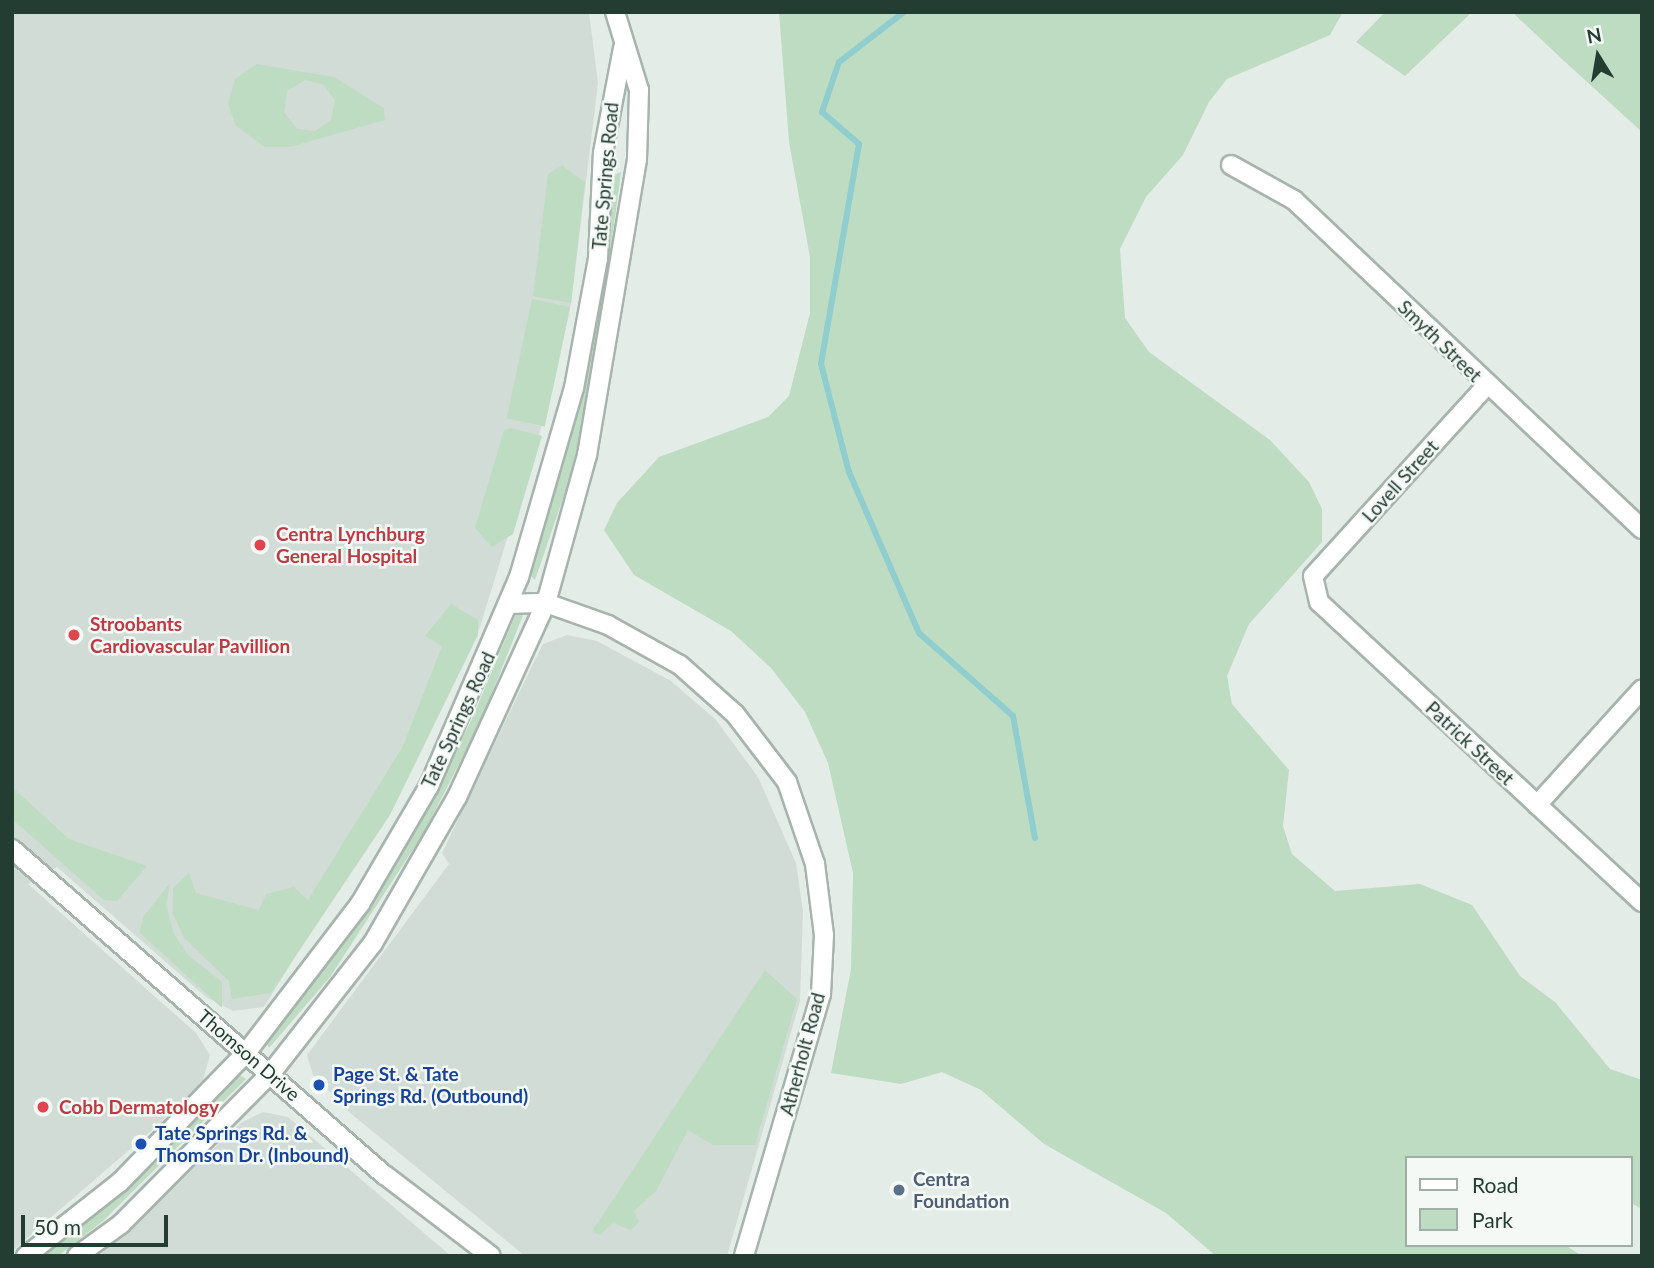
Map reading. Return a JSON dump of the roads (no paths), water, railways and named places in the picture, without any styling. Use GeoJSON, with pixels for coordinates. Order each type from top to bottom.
{"type":"FeatureCollection","features":[{"type":"Feature","properties":{"kind":"street","name":"Tate Springs Road"},"geometry":{"type":"LineString","coordinates":[[77,1256],[121,1224],[271,1073],[373,943],[419,870],[546,603],[587,455],[625,258],[639,90],[623,48],[615,12]]}},
{"type":"Feature","properties":{"kind":"street","name":"Tate Springs Road"},"geometry":{"type":"LineString","coordinates":[[26,1256],[120,1182],[246,1053],[374,880],[435,773],[519,577],[574,388],[598,258],[603,153],[623,48]]}},
{"type":"Feature","properties":{"kind":"street","name":"Smyth Street"},"geometry":{"type":"LineString","coordinates":[[1231,164],[1294,200],[1642,529]]}},
{"type":"Feature","properties":{"kind":"street","name":"Lovell Street"},"geometry":{"type":"LineString","coordinates":[[1313,576],[1487,385]]}},
{"type":"Feature","properties":{"kind":"street","name":"Patrick Street"},"geometry":{"type":"LineString","coordinates":[[1313,576],[1319,602],[1642,902]]}},
{"type":"Feature","properties":{"kind":"street","name":"Atherholt Road"},"geometry":{"type":"LineString","coordinates":[[519,577],[546,603]]}},
{"type":"Feature","properties":{"kind":"street","name":"Atherholt Road"},"geometry":{"type":"LineString","coordinates":[[508,604],[546,603],[608,625],[680,665],[735,714],[787,782],[815,864],[824,935],[821,994],[744,1256]]}},
{"type":"Feature","properties":{"kind":"street"},"geometry":{"type":"LineString","coordinates":[[1536,805],[1642,689]]}},
{"type":"Feature","properties":{"kind":"street","name":"Thomson Drive"},"geometry":{"type":"LineString","coordinates":[[12,849],[385,1175],[491,1256]]}},
{"type":"Feature","properties":{"kind":"waterway"},"geometry":{"type":"LineString","coordinates":[[904,12],[839,62],[822,112],[859,144],[821,364],[849,472],[919,633],[1013,716],[1035,838]]}},
{"type":"Feature","properties":{"kind":"place","name":"Centra Lynchburg General Hospital"},"geometry":{"type":"Point","coordinates":[260,545]}},
{"type":"Feature","properties":{"kind":"place","name":"Stroobants Cardiovascular Pavillion"},"geometry":{"type":"Point","coordinates":[74,635]}},
{"type":"Feature","properties":{"kind":"place","name":"Page St. & Tate Springs Rd. (Outbound)"},"geometry":{"type":"Point","coordinates":[319,1085]}},
{"type":"Feature","properties":{"kind":"place","name":"Cobb Dermatology"},"geometry":{"type":"Point","coordinates":[43,1107]}},
{"type":"Feature","properties":{"kind":"place","name":"Tate Springs Rd. & Thomson Dr. (Inbound)"},"geometry":{"type":"Point","coordinates":[141,1144]}},
{"type":"Feature","properties":{"kind":"place","name":"Centra Foundation"},"geometry":{"type":"Point","coordinates":[899,1190]}}]}
